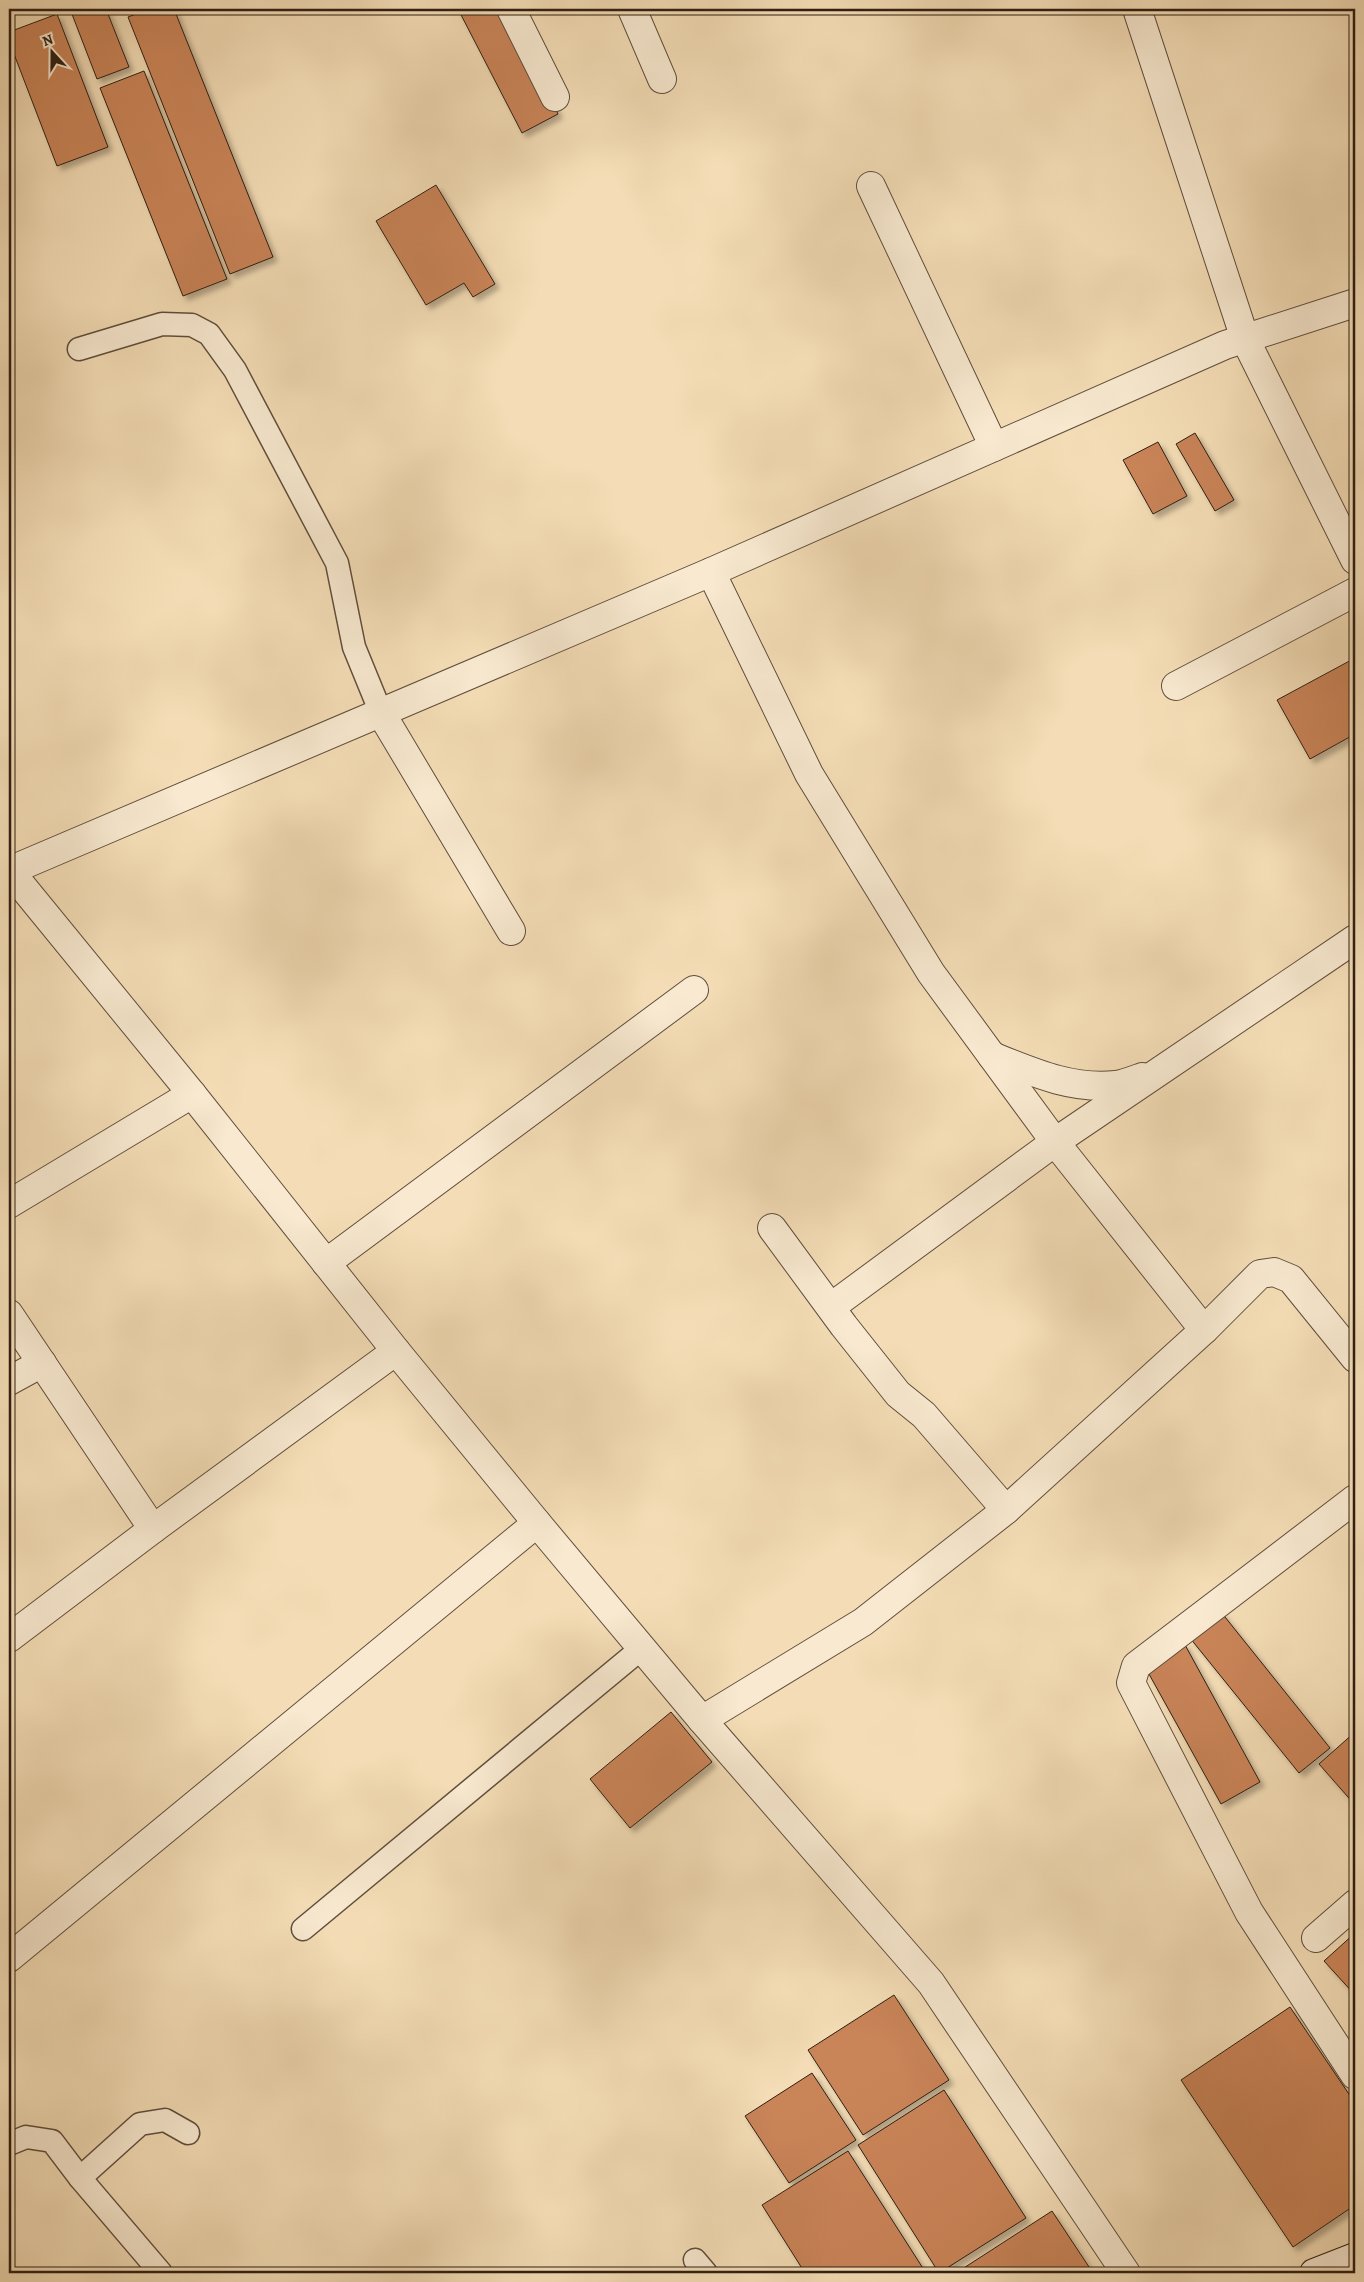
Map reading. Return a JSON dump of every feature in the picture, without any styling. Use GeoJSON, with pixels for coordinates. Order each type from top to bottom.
{"type":"FeatureCollection","features":[{"type":"Feature","properties":{"kind":"street"},"geometry":{"type":"LineString","coordinates":[[511,9],[555,97]]}},
{"type":"Feature","properties":{"kind":"street"},"geometry":{"type":"LineString","coordinates":[[632,9],[662,79]]}},
{"type":"Feature","properties":{"kind":"street"},"geometry":{"type":"LineString","coordinates":[[1137,9],[1246,339],[1355,560]]}},
{"type":"Feature","properties":{"kind":"street"},"geometry":{"type":"LineString","coordinates":[[872,186],[994,447]]}},
{"type":"Feature","properties":{"kind":"street"},"geometry":{"type":"LineString","coordinates":[[1126,2273],[931,1983],[702,1720],[537,1523],[396,1351],[192,1094],[9,871],[711,572],[1225,345],[1355,303]]}},
{"type":"Feature","properties":{"kind":"street"},"geometry":{"type":"LineString","coordinates":[[711,572],[809,774],[931,973],[1055,1142],[1204,1330]]}},
{"type":"Feature","properties":{"kind":"street"},"geometry":{"type":"LineString","coordinates":[[1176,686],[1355,592]]}},
{"type":"Feature","properties":{"kind":"street"},"geometry":{"type":"LineString","coordinates":[[381,713],[511,931]]}},
{"type":"Feature","properties":{"kind":"street"},"geometry":{"type":"LineString","coordinates":[[831,1307],[1055,1142],[1355,939]]}},
{"type":"Feature","properties":{"kind":"street"},"geometry":{"type":"LineString","coordinates":[[326,1263],[694,990]]}},
{"type":"Feature","properties":{"kind":"street"},"geometry":{"type":"LineString","coordinates":[[992,1056],[1043,1076],[1075,1084],[1116,1085],[1158,1072]]}},
{"type":"Feature","properties":{"kind":"street"},"geometry":{"type":"LineString","coordinates":[[9,1204],[192,1094]]}},
{"type":"Feature","properties":{"kind":"street"},"geometry":{"type":"LineString","coordinates":[[772,1228],[898,1394],[924,1415],[1006,1510]]}},
{"type":"Feature","properties":{"kind":"street"},"geometry":{"type":"LineString","coordinates":[[702,1720],[863,1622],[1006,1510],[1204,1330],[1260,1274],[1274,1272],[1291,1279],[1355,1358]]}},
{"type":"Feature","properties":{"kind":"street"},"geometry":{"type":"LineString","coordinates":[[9,1314],[152,1529]]}},
{"type":"Feature","properties":{"kind":"street"},"geometry":{"type":"LineString","coordinates":[[9,1638],[152,1529],[396,1351]]}},
{"type":"Feature","properties":{"kind":"street"},"geometry":{"type":"LineString","coordinates":[[9,1381],[42,1362]]}},
{"type":"Feature","properties":{"kind":"street"},"geometry":{"type":"LineString","coordinates":[[1355,1499],[1136,1666],[1131,1683],[1248,1912],[1355,2075]]}},
{"type":"Feature","properties":{"kind":"street"},"geometry":{"type":"LineString","coordinates":[[9,1958],[537,1523]]}},
{"type":"Feature","properties":{"kind":"street"},"geometry":{"type":"LineString","coordinates":[[1316,1938],[1355,1904]]}},
{"type":"Feature","properties":{"kind":"street"},"geometry":{"type":"LineString","coordinates":[[1314,2273],[1355,2257]]}},
{"type":"Feature","properties":{"kind":"lane"},"geometry":{"type":"LineString","coordinates":[[78,349],[162,324],[192,325],[209,334],[235,370],[337,563],[354,646],[381,713]]}},
{"type":"Feature","properties":{"kind":"lane"},"geometry":{"type":"LineString","coordinates":[[303,1929],[642,1648]]}},
{"type":"Feature","properties":{"kind":"lane"},"geometry":{"type":"LineString","coordinates":[[80,2178],[140,2124],[165,2120],[188,2133]]}},
{"type":"Feature","properties":{"kind":"lane"},"geometry":{"type":"LineString","coordinates":[[9,2144],[26,2138],[52,2141],[80,2178],[160,2273]]}},
{"type":"Feature","properties":{"kind":"building"},"geometry":{"type":"Polygon","coordinates":[[[70,9],[106,9],[129,67],[97,79],[70,9]]]}},
{"type":"Feature","properties":{"kind":"building"},"geometry":{"type":"Polygon","coordinates":[[[149,9],[174,9],[273,257],[230,274],[128,17],[149,9]]]}},
{"type":"Feature","properties":{"kind":"building"},"geometry":{"type":"Polygon","coordinates":[[[458,9],[505,9],[558,114],[522,133],[458,9]]]}},
{"type":"Feature","properties":{"kind":"building"},"geometry":{"type":"Polygon","coordinates":[[[57,14],[108,147],[57,166],[9,41],[9,32],[57,14]]]}},
{"type":"Feature","properties":{"kind":"building"},"geometry":{"type":"Polygon","coordinates":[[[144,71],[227,279],[183,296],[100,88],[144,71]]]}},
{"type":"Feature","properties":{"kind":"building"},"geometry":{"type":"Polygon","coordinates":[[[436,185],[495,284],[473,297],[464,283],[426,305],[376,221],[436,185]]]}},
{"type":"Feature","properties":{"kind":"building"},"geometry":{"type":"Polygon","coordinates":[[[1195,433],[1234,500],[1215,511],[1176,444],[1195,433]]]}},
{"type":"Feature","properties":{"kind":"building"},"geometry":{"type":"Polygon","coordinates":[[[1158,442],[1187,496],[1153,514],[1123,460],[1158,442]]]}},
{"type":"Feature","properties":{"kind":"building"},"geometry":{"type":"Polygon","coordinates":[[[1355,658],[1355,734],[1310,759],[1277,700],[1355,658]]]}},
{"type":"Feature","properties":{"kind":"building"},"geometry":{"type":"Polygon","coordinates":[[[1221,1612],[1330,1748],[1299,1773],[1190,1638],[1221,1612]]]}},
{"type":"Feature","properties":{"kind":"building"},"geometry":{"type":"Polygon","coordinates":[[[1184,1643],[1260,1782],[1221,1804],[1144,1665],[1184,1643]]]}},
{"type":"Feature","properties":{"kind":"building"},"geometry":{"type":"Polygon","coordinates":[[[671,1712],[712,1762],[630,1828],[590,1779],[671,1712]]]}},
{"type":"Feature","properties":{"kind":"building"},"geometry":{"type":"Polygon","coordinates":[[[1355,1732],[1355,1805],[1319,1764],[1355,1732]]]}},
{"type":"Feature","properties":{"kind":"building"},"geometry":{"type":"Polygon","coordinates":[[[1355,1933],[1355,1995],[1324,1961],[1355,1933]]]}},
{"type":"Feature","properties":{"kind":"building"},"geometry":{"type":"Polygon","coordinates":[[[894,1995],[949,2080],[863,2135],[808,2050],[894,1995]]]}},
{"type":"Feature","properties":{"kind":"building"},"geometry":{"type":"Polygon","coordinates":[[[1290,2007],[1355,2103],[1355,2205],[1293,2247],[1181,2080],[1290,2007]]]}},
{"type":"Feature","properties":{"kind":"building"},"geometry":{"type":"Polygon","coordinates":[[[812,2073],[856,2140],[789,2183],[745,2116],[812,2073]]]}},
{"type":"Feature","properties":{"kind":"building"},"geometry":{"type":"Polygon","coordinates":[[[944,2090],[1026,2218],[939,2273],[858,2145],[944,2090]]]}},
{"type":"Feature","properties":{"kind":"building"},"geometry":{"type":"Polygon","coordinates":[[[848,2151],[926,2273],[805,2273],[762,2205],[848,2151]]]}},
{"type":"Feature","properties":{"kind":"building"},"geometry":{"type":"Polygon","coordinates":[[[1052,2211],[1093,2273],[956,2273],[1052,2211]]]}}]}
